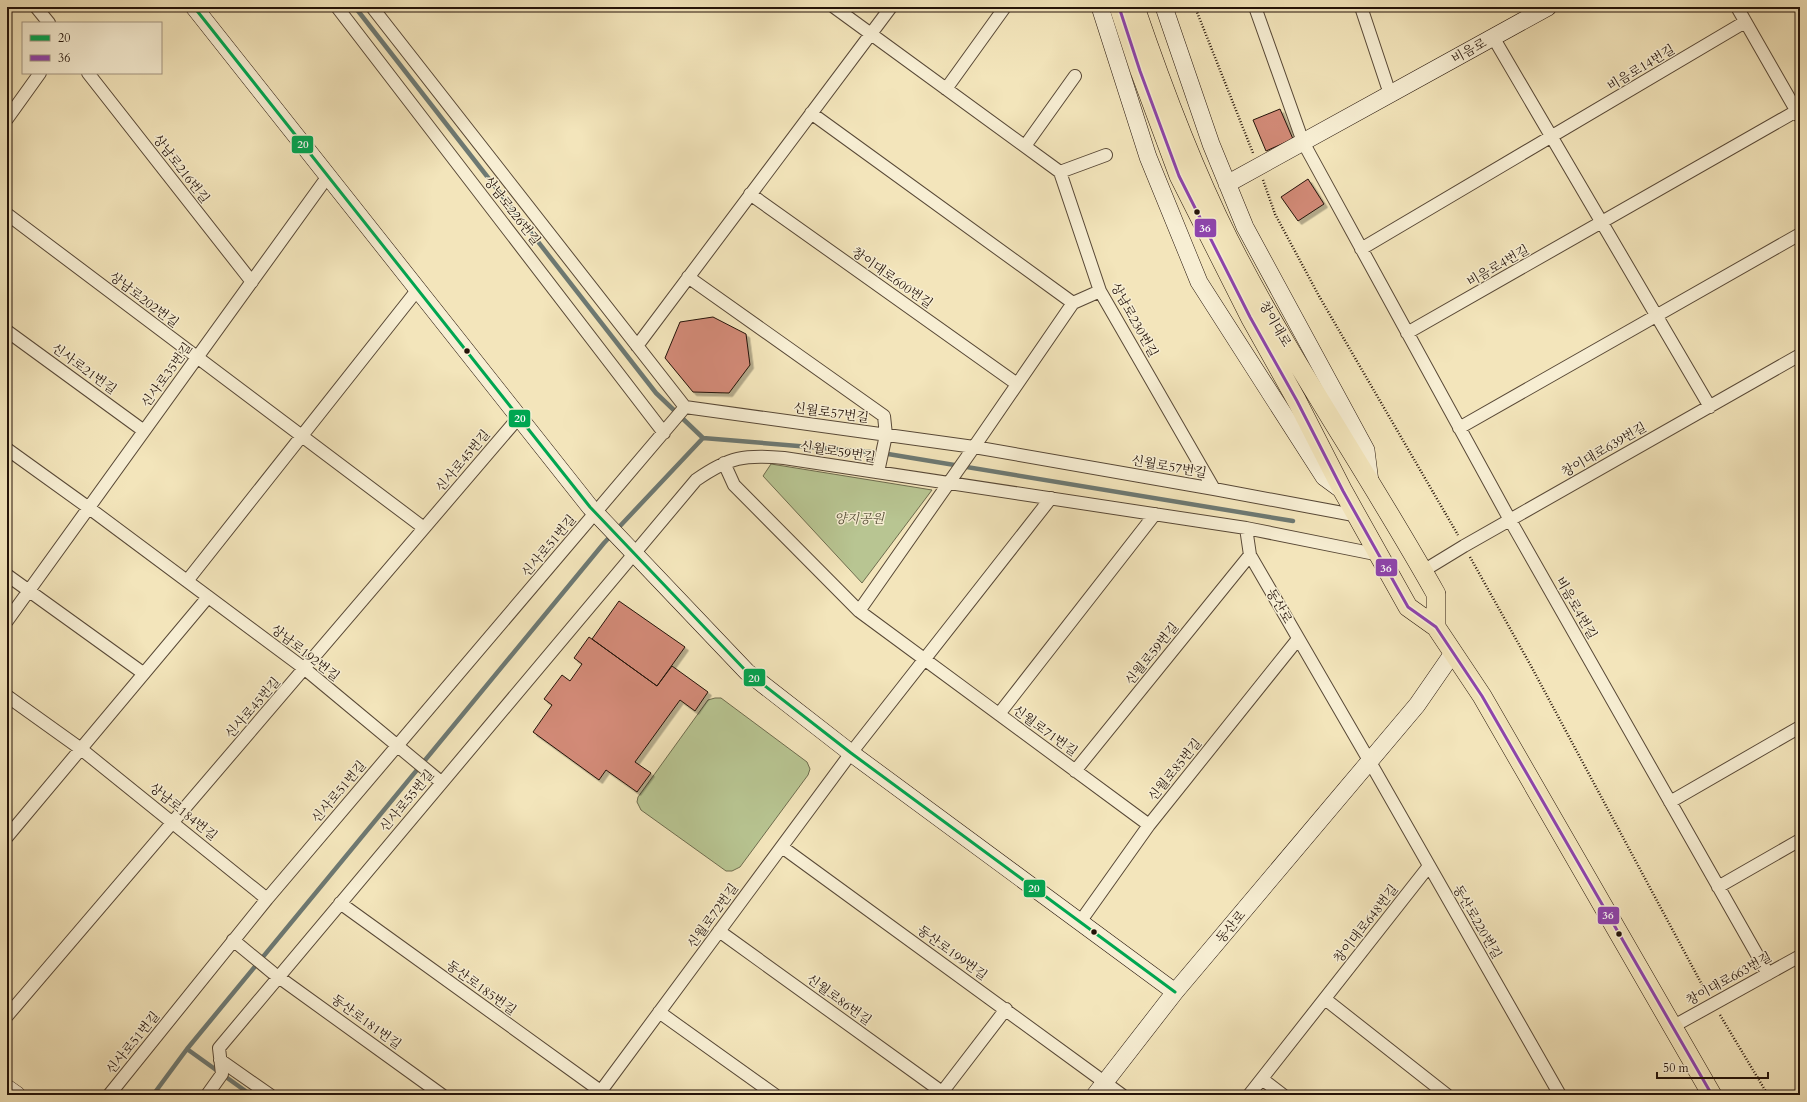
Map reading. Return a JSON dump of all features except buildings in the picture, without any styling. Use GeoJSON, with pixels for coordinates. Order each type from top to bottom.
{"type":"FeatureCollection","features":[{"type":"Feature","properties":{"kind":"main road","name":"창이대로"},"geometry":{"type":"LineString","coordinates":[[1119,7],[1140,71],[1179,176],[1250,317],[1297,401],[1344,491],[1408,607],[1436,627],[1482,696],[1712,1095]]}},
{"type":"Feature","properties":{"kind":"main road","name":"창이대로"},"geometry":{"type":"LineString","coordinates":[[1135,7],[1156,69],[1194,166],[1228,238],[1266,309],[1436,594],[1436,627]]}},
{"type":"Feature","properties":{"kind":"street"},"geometry":{"type":"LineString","coordinates":[[36,7],[48,22]]}},
{"type":"Feature","properties":{"kind":"street"},"geometry":{"type":"LineString","coordinates":[[194,7],[599,516],[747,672],[851,754],[1175,992]]}},
{"type":"Feature","properties":{"kind":"street","name":"상남로226번길"},"geometry":{"type":"LineString","coordinates":[[337,7],[664,433]]}},
{"type":"Feature","properties":{"kind":"street"},"geometry":{"type":"LineString","coordinates":[[372,7],[685,408],[599,516]]}},
{"type":"Feature","properties":{"kind":"street"},"geometry":{"type":"LineString","coordinates":[[834,7],[1060,172],[1106,156]]}},
{"type":"Feature","properties":{"kind":"street"},"geometry":{"type":"LineString","coordinates":[[637,346],[870,33],[891,7]]}},
{"type":"Feature","properties":{"kind":"street"},"geometry":{"type":"LineString","coordinates":[[946,89],[1005,7]]}},
{"type":"Feature","properties":{"kind":"street"},"geometry":{"type":"LineString","coordinates":[[1100,7],[1148,157],[1199,282],[1324,477],[1344,491]]}},
{"type":"Feature","properties":{"kind":"street"},"geometry":{"type":"LineString","coordinates":[[1164,7],[1211,144],[1245,227],[1366,450],[1370,484]]}},
{"type":"Feature","properties":{"kind":"street"},"geometry":{"type":"LineString","coordinates":[[1255,7],[1303,142]]}},
{"type":"Feature","properties":{"kind":"street"},"geometry":{"type":"LineString","coordinates":[[1361,7],[1390,94]]}},
{"type":"Feature","properties":{"kind":"street","name":"비음로"},"geometry":{"type":"LineString","coordinates":[[1227,184],[1548,7]]}},
{"type":"Feature","properties":{"kind":"street"},"geometry":{"type":"LineString","coordinates":[[1602,222],[1799,113],[1737,7]]}},
{"type":"Feature","properties":{"kind":"street","name":"비음로14번길"},"geometry":{"type":"LineString","coordinates":[[1552,137],[1745,22]]}},
{"type":"Feature","properties":{"kind":"street"},"geometry":{"type":"LineString","coordinates":[[1493,37],[1602,222],[1655,316],[1710,407]]}},
{"type":"Feature","properties":{"kind":"street"},"geometry":{"type":"LineString","coordinates":[[7,120],[39,74]]}},
{"type":"Feature","properties":{"kind":"street","name":"상남로216번길"},"geometry":{"type":"LineString","coordinates":[[89,74],[252,282]]}},
{"type":"Feature","properties":{"kind":"street"},"geometry":{"type":"LineString","coordinates":[[1025,146],[1075,76]]}},
{"type":"Feature","properties":{"kind":"street"},"geometry":{"type":"LineString","coordinates":[[811,113],[1073,303]]}},
{"type":"Feature","properties":{"kind":"street"},"geometry":{"type":"LineString","coordinates":[[1361,249],[1552,137]]}},
{"type":"Feature","properties":{"kind":"street","name":"비음로4번길"},"geometry":{"type":"LineString","coordinates":[[1303,142],[1510,520],[1768,974]]}},
{"type":"Feature","properties":{"kind":"street","name":"상남로230번길"},"geometry":{"type":"LineString","coordinates":[[1060,172],[1100,291],[1214,489]]}},
{"type":"Feature","properties":{"kind":"street","name":"신사로35번길"},"geometry":{"type":"LineString","coordinates":[[7,621],[328,176]]}},
{"type":"Feature","properties":{"kind":"street","name":"창이대로600번길"},"geometry":{"type":"LineString","coordinates":[[750,194],[1017,384]]}},
{"type":"Feature","properties":{"kind":"street","name":"상남로202번길"},"geometry":{"type":"LineString","coordinates":[[7,214],[424,528]]}},
{"type":"Feature","properties":{"kind":"street","name":"비음로4번길"},"geometry":{"type":"LineString","coordinates":[[1408,333],[1602,222]]}},
{"type":"Feature","properties":{"kind":"street"},"geometry":{"type":"LineString","coordinates":[[1459,428],[1800,234]]}},
{"type":"Feature","properties":{"kind":"street"},"geometry":{"type":"LineString","coordinates":[[688,277],[884,416],[885,439],[879,469]]}},
{"type":"Feature","properties":{"kind":"street"},"geometry":{"type":"LineString","coordinates":[[186,581],[418,289]]}},
{"type":"Feature","properties":{"kind":"street"},"geometry":{"type":"LineString","coordinates":[[859,611],[971,452],[1073,303],[1100,291]]}},
{"type":"Feature","properties":{"kind":"street","name":"신사로21번길"},"geometry":{"type":"LineString","coordinates":[[7,330],[144,431]]}},
{"type":"Feature","properties":{"kind":"street","name":"창이대로639번길"},"geometry":{"type":"LineString","coordinates":[[1423,571],[1464,546],[1800,356]]}},
{"type":"Feature","properties":{"kind":"street","name":"신월로57번길"},"geometry":{"type":"LineString","coordinates":[[685,408],[1214,489],[1359,516]]}},
{"type":"Feature","properties":{"kind":"street","name":"신사로45번길"},"geometry":{"type":"LineString","coordinates":[[7,1016],[519,417]]}},
{"type":"Feature","properties":{"kind":"street","name":"상남로192번길"},"geometry":{"type":"LineString","coordinates":[[7,449],[89,508],[305,669],[439,781]]}},
{"type":"Feature","properties":{"kind":"street","name":"신월로59번길"},"geometry":{"type":"LineString","coordinates":[[633,551],[696,480],[714,467],[736,458],[760,455],[952,479],[1050,498],[1246,528],[1380,555]]}},
{"type":"Feature","properties":{"kind":"street"},"geometry":{"type":"LineString","coordinates":[[724,463],[734,485],[859,611],[924,660]]}},
{"type":"Feature","properties":{"kind":"street"},"geometry":{"type":"LineString","coordinates":[[851,754],[1050,498]]}},
{"type":"Feature","properties":{"kind":"street"},"geometry":{"type":"LineString","coordinates":[[999,714],[1155,514]]}},
{"type":"Feature","properties":{"kind":"street","name":"신사로51번길"},"geometry":{"type":"LineString","coordinates":[[109,1095],[237,942],[267,899],[400,748],[599,516]]}},
{"type":"Feature","properties":{"kind":"street","name":"동산로"},"geometry":{"type":"LineString","coordinates":[[1246,528],[1250,555],[1370,762]]}},
{"type":"Feature","properties":{"kind":"street","name":"신사로55번길"},"geometry":{"type":"LineString","coordinates":[[209,1093],[222,1074],[219,1048],[276,974],[340,903],[439,781],[633,551]]}},
{"type":"Feature","properties":{"kind":"street","name":"신월로59번길"},"geometry":{"type":"LineString","coordinates":[[1075,771],[1250,555]]}},
{"type":"Feature","properties":{"kind":"street"},"geometry":{"type":"LineString","coordinates":[[7,575],[143,673]]}},
{"type":"Feature","properties":{"kind":"street"},"geometry":{"type":"LineString","coordinates":[[7,837],[11,825],[81,749],[208,597]]}},
{"type":"Feature","properties":{"kind":"street","name":"신월로85번길"},"geometry":{"type":"LineString","coordinates":[[1080,922],[1149,825],[1298,639]]}},
{"type":"Feature","properties":{"kind":"street","name":"동산로"},"geometry":{"type":"LineString","coordinates":[[1101,1088],[1175,992],[1417,705],[1453,653]]}},
{"type":"Feature","properties":{"kind":"street","name":"신월로71번길"},"geometry":{"type":"LineString","coordinates":[[924,660],[1149,825]]}},
{"type":"Feature","properties":{"kind":"street","name":"상남로184번길"},"geometry":{"type":"LineString","coordinates":[[7,696],[81,749],[267,899]]}},
{"type":"Feature","properties":{"kind":"street"},"geometry":{"type":"LineString","coordinates":[[1670,802],[1800,727]]}},
{"type":"Feature","properties":{"kind":"street","name":"신월로72번길"},"geometry":{"type":"LineString","coordinates":[[602,1094],[659,1012],[851,754]]}},
{"type":"Feature","properties":{"kind":"street","name":"동산로220번길"},"geometry":{"type":"LineString","coordinates":[[1370,762],[1560,1095]]}},
{"type":"Feature","properties":{"kind":"street"},"geometry":{"type":"LineString","coordinates":[[1718,887],[1800,840]]}},
{"type":"Feature","properties":{"kind":"street","name":"동산로199번길"},"geometry":{"type":"LineString","coordinates":[[782,847],[1006,1009],[1101,1088],[1122,1095]]}},
{"type":"Feature","properties":{"kind":"street","name":"창이대로648번길"},"geometry":{"type":"LineString","coordinates":[[1249,1095],[1429,866]]}},
{"type":"Feature","properties":{"kind":"street","name":"동산로185번길"},"geometry":{"type":"LineString","coordinates":[[340,903],[602,1094]]}},
{"type":"Feature","properties":{"kind":"street","name":"신월로86번길"},"geometry":{"type":"LineString","coordinates":[[720,931],[941,1093],[1006,1009]]}},
{"type":"Feature","properties":{"kind":"street","name":"동산로181번길"},"geometry":{"type":"LineString","coordinates":[[237,942],[276,974],[442,1095]]}},
{"type":"Feature","properties":{"kind":"street","name":"창이대로663번길"},"geometry":{"type":"LineString","coordinates":[[1672,1027],[1800,956]]}},
{"type":"Feature","properties":{"kind":"street"},"geometry":{"type":"LineString","coordinates":[[1324,999],[1446,1095]]}},
{"type":"Feature","properties":{"kind":"street"},"geometry":{"type":"LineString","coordinates":[[659,1012],[775,1095]]}},
{"type":"Feature","properties":{"kind":"street"},"geometry":{"type":"LineString","coordinates":[[220,1060],[270,1095]]}},
{"type":"Feature","properties":{"kind":"street"},"geometry":{"type":"LineString","coordinates":[[1262,1079],[1283,1095]]}},
{"type":"Feature","properties":{"kind":"street"},"geometry":{"type":"LineString","coordinates":[[7,1088],[17,1095]]}},
{"type":"Feature","properties":{"kind":"path"},"geometry":{"type":"LineString","coordinates":[[1195,7],[1259,166],[1275,214],[1319,296],[1464,546],[1531,666],[1713,1004],[1768,1095]]}},
{"type":"Feature","properties":{"kind":"green space","name":"양지공원"},"geometry":{"type":"Polygon","coordinates":[[[771,464],[932,490],[862,583],[763,476],[771,464]]]}},
{"type":"Feature","properties":{"kind":"green space"},"geometry":{"type":"Polygon","coordinates":[[[721,698],[807,762],[810,769],[808,775],[740,867],[732,871],[726,871],[641,810],[637,802],[638,797],[708,700],[721,698]]]}},
{"type":"Feature","properties":{"kind":"waterway"},"geometry":{"type":"LineString","coordinates":[[355,7],[656,393],[703,438]]}},
{"type":"Feature","properties":{"kind":"waterway"},"geometry":{"type":"LineString","coordinates":[[153,1095],[187,1049],[604,543],[703,438],[882,453],[1293,521]]}},
{"type":"Feature","properties":{"kind":"waterway"},"geometry":{"type":"LineString","coordinates":[[187,1049],[251,1095]]}},
{"type":"Feature","properties":{"kind":"transit line","name":"20"},"geometry":{"type":"LineString","coordinates":[[194,7],[590,507],[747,672],[851,753],[1175,992]]}},
{"type":"Feature","properties":{"kind":"transit line","name":"36"},"geometry":{"type":"LineString","coordinates":[[1119,7],[1140,71],[1179,176],[1250,317],[1297,401],[1343,491],[1408,607],[1436,627],[1482,696],[1712,1095]]}}]}
